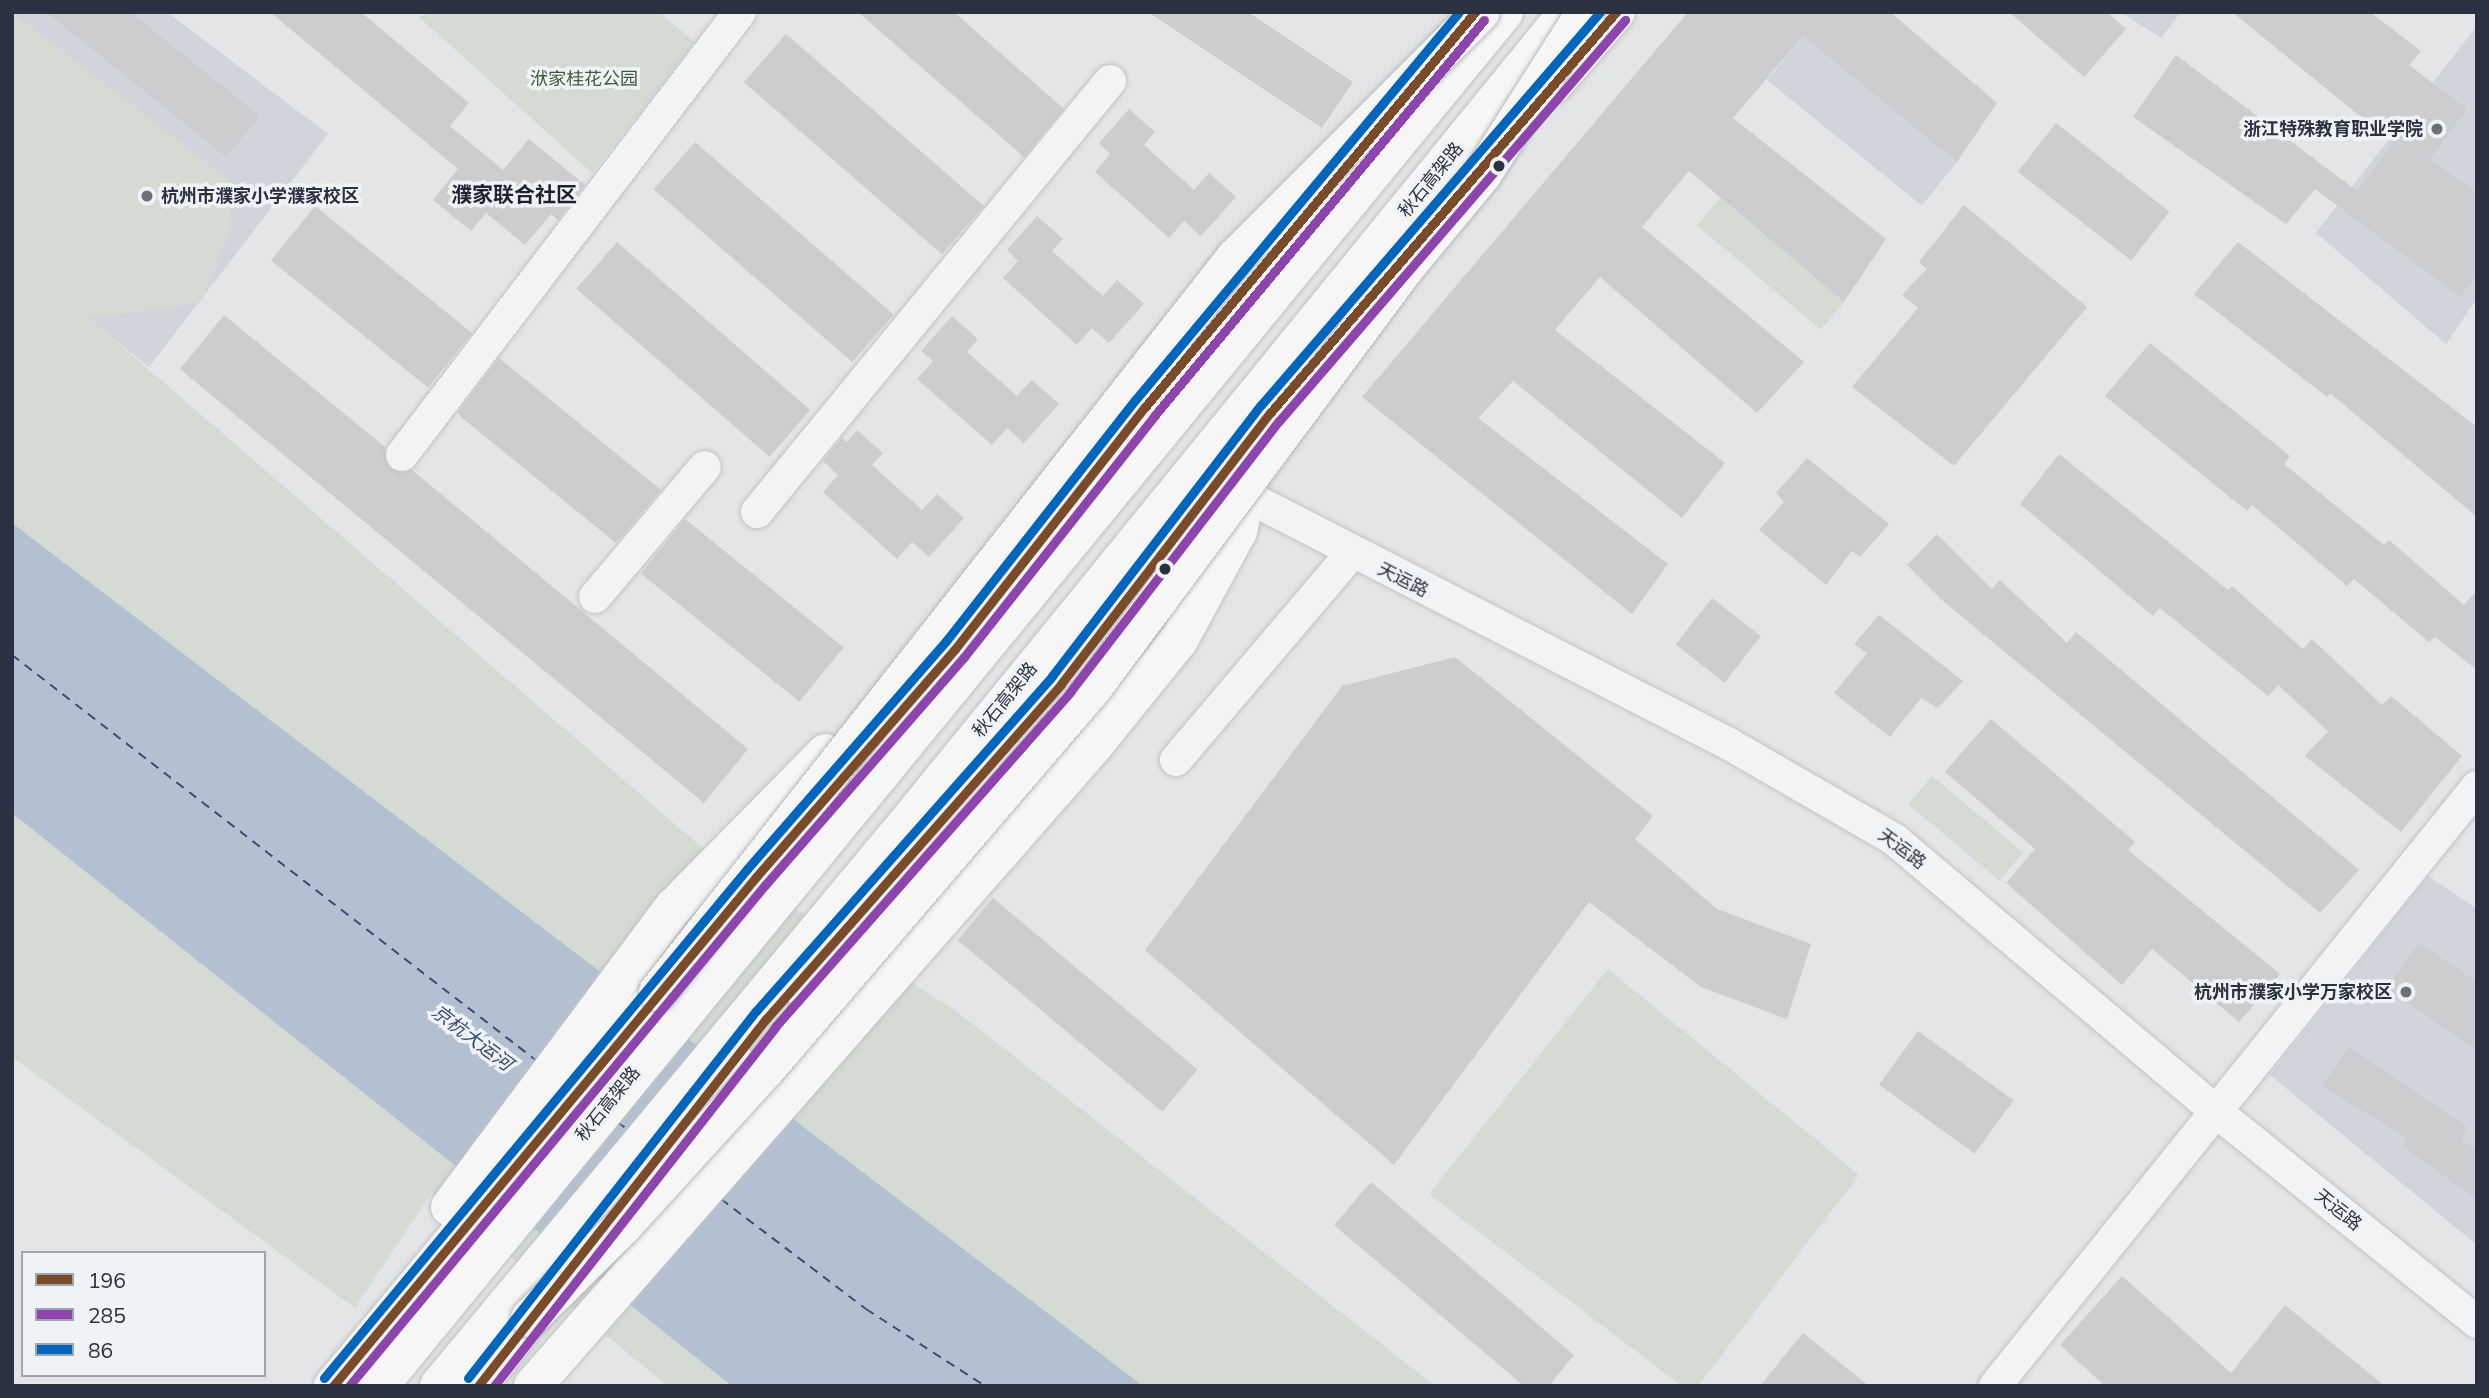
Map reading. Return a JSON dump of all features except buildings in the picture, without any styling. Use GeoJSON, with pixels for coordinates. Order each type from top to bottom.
{"type":"FeatureCollection","features":[{"type":"Feature","properties":{"kind":"main road"},"geometry":{"type":"LineString","coordinates":[[333,1386],[658,992],[955,649],[1145,407],[1475,12]]}},
{"type":"Feature","properties":{"kind":"main road"},"geometry":{"type":"LineString","coordinates":[[658,992],[1236,257],[1481,12]]}},
{"type":"Feature","properties":{"kind":"main road","name":"秋石高架路"},"geometry":{"type":"LineString","coordinates":[[379,1386],[1504,12]]}},
{"type":"Feature","properties":{"kind":"main road","name":"秋石高架路"},"geometry":{"type":"LineString","coordinates":[[439,1386],[1568,12]]}},
{"type":"Feature","properties":{"kind":"main road"},"geometry":{"type":"LineString","coordinates":[[530,1318],[623,1226],[767,1068],[1092,689],[1405,268],[1482,175],[1587,12]]}},
{"type":"Feature","properties":{"kind":"main road"},"geometry":{"type":"LineString","coordinates":[[481,1382],[825,952],[1061,684],[1261,427],[1616,12]]}},
{"type":"Feature","properties":{"kind":"main road"},"geometry":{"type":"LineString","coordinates":[[422,1278],[445,1214],[636,956],[715,869],[810,772],[976,572],[1145,407]]}},
{"type":"Feature","properties":{"kind":"main road"},"geometry":{"type":"LineString","coordinates":[[534,1384],[873,997],[1179,640],[1238,531],[1261,427]]}},
{"type":"Feature","properties":{"kind":"street"},"geometry":{"type":"LineString","coordinates":[[402,455],[740,12]]}},
{"type":"Feature","properties":{"kind":"street"},"geometry":{"type":"LineString","coordinates":[[757,512],[1110,81]]}},
{"type":"Feature","properties":{"kind":"street"},"geometry":{"type":"LineString","coordinates":[[596,597],[705,467]]}},
{"type":"Feature","properties":{"kind":"street","name":"天运路"},"geometry":{"type":"LineString","coordinates":[[1246,496],[1351,554],[1729,744],[1895,840],[2213,1109],[2477,1322]]}},
{"type":"Feature","properties":{"kind":"street"},"geometry":{"type":"LineString","coordinates":[[1176,760],[1351,554]]}},
{"type":"Feature","properties":{"kind":"street"},"geometry":{"type":"LineString","coordinates":[[1995,1386],[2213,1109],[2477,787]]}},
{"type":"Feature","properties":{"kind":"shaded area","name":"杭州市濮家小学濮家校区"},"geometry":{"type":"Polygon","coordinates":[[[12,12],[167,12],[328,134],[149,367],[12,257],[12,12]]]}},
{"type":"Feature","properties":{"kind":"shaded area"},"geometry":{"type":"Polygon","coordinates":[[[2121,12],[2181,12],[2161,38],[2121,12]]]}},
{"type":"Feature","properties":{"kind":"shaded area","name":"浙江特殊教育职业学院"},"geometry":{"type":"Polygon","coordinates":[[[2477,26],[2477,298],[2446,344],[2316,233],[2477,26]]]}},
{"type":"Feature","properties":{"kind":"shaded area"},"geometry":{"type":"Polygon","coordinates":[[[1803,36],[1958,161],[1922,206],[1767,80],[1803,36]]]}},
{"type":"Feature","properties":{"kind":"shaded area","name":"杭州市濮家小学万家校区"},"geometry":{"type":"Polygon","coordinates":[[[2428,876],[2477,909],[2477,1245],[2270,1075],[2428,876]]]}},
{"type":"Feature","properties":{"kind":"green space"},"geometry":{"type":"Polygon","coordinates":[[[12,12],[230,181],[231,232],[199,303],[89,318],[706,851],[956,1011],[1435,1386],[668,1386],[432,1192],[355,1308],[12,1057],[12,12]]]}},
{"type":"Feature","properties":{"kind":"green space","name":"洑家桂花公园"},"geometry":{"type":"Polygon","coordinates":[[[430,12],[659,12],[695,42],[592,173],[419,17],[430,12]]]}},
{"type":"Feature","properties":{"kind":"green space"},"geometry":{"type":"Polygon","coordinates":[[[1720,198],[1844,302],[1821,330],[1697,226],[1720,198]]]}},
{"type":"Feature","properties":{"kind":"green space"},"geometry":{"type":"Polygon","coordinates":[[[1932,776],[2023,852],[1999,881],[1908,804],[1932,776]]]}},
{"type":"Feature","properties":{"kind":"green space"},"geometry":{"type":"Polygon","coordinates":[[[1608,969],[1859,1175],[1698,1386],[1682,1386],[1429,1194],[1608,969]]]}},
{"type":"Feature","properties":{"kind":"water","name":"京杭大运河"},"geometry":{"type":"Polygon","coordinates":[[[12,523],[1143,1386],[732,1386],[12,813],[12,523]]]}},
{"type":"Feature","properties":{"kind":"ferry route"},"geometry":{"type":"LineString","coordinates":[[12,655],[537,1061]]}},
{"type":"Feature","properties":{"kind":"ferry route"},"geometry":{"type":"LineString","coordinates":[[617,1122],[627,1129]]}},
{"type":"Feature","properties":{"kind":"ferry route"},"geometry":{"type":"LineString","coordinates":[[721,1199],[866,1309],[985,1386]]}},
{"type":"Feature","properties":{"kind":"transit line","name":"86"},"geometry":{"type":"LineString","coordinates":[[324,1378],[747,869],[946,641],[1136,399],[1459,12]]}},
{"type":"Feature","properties":{"kind":"transit line","name":"196"},"geometry":{"type":"LineString","coordinates":[[333,1386],[756,877],[955,649],[1145,407],[1475,12]]}},
{"type":"Feature","properties":{"kind":"transit line","name":"86"},"geometry":{"type":"LineString","coordinates":[[468,1378],[756,1011],[1052,676],[1261,405],[1600,12]]}},
{"type":"Feature","properties":{"kind":"transit line","name":"196"},"geometry":{"type":"LineString","coordinates":[[478,1386],[766,1019],[1061,684],[1270,413],[1616,12]]}},
{"type":"Feature","properties":{"kind":"transit line","name":"285"},"geometry":{"type":"LineString","coordinates":[[349,1386],[765,885],[964,657],[1155,415],[1484,20]]}},
{"type":"Feature","properties":{"kind":"transit line","name":"285"},"geometry":{"type":"LineString","coordinates":[[494,1386],[775,1027],[1070,692],[1279,421],[1625,20]]}},
{"type":"Feature","properties":{"kind":"place","name":"浙江特殊教育职业学院"},"geometry":{"type":"Point","coordinates":[2437,129]}},
{"type":"Feature","properties":{"kind":"place","name":"杭州市濮家小学濮家校区"},"geometry":{"type":"Point","coordinates":[147,196]}},
{"type":"Feature","properties":{"kind":"place","name":"杭州市濮家小学万家校区"},"geometry":{"type":"Point","coordinates":[2406,992]}},
{"type":"Feature","properties":{"kind":"district","name":"濮家联合社区"},"geometry":{"type":"Point","coordinates":[514,194]}}]}
